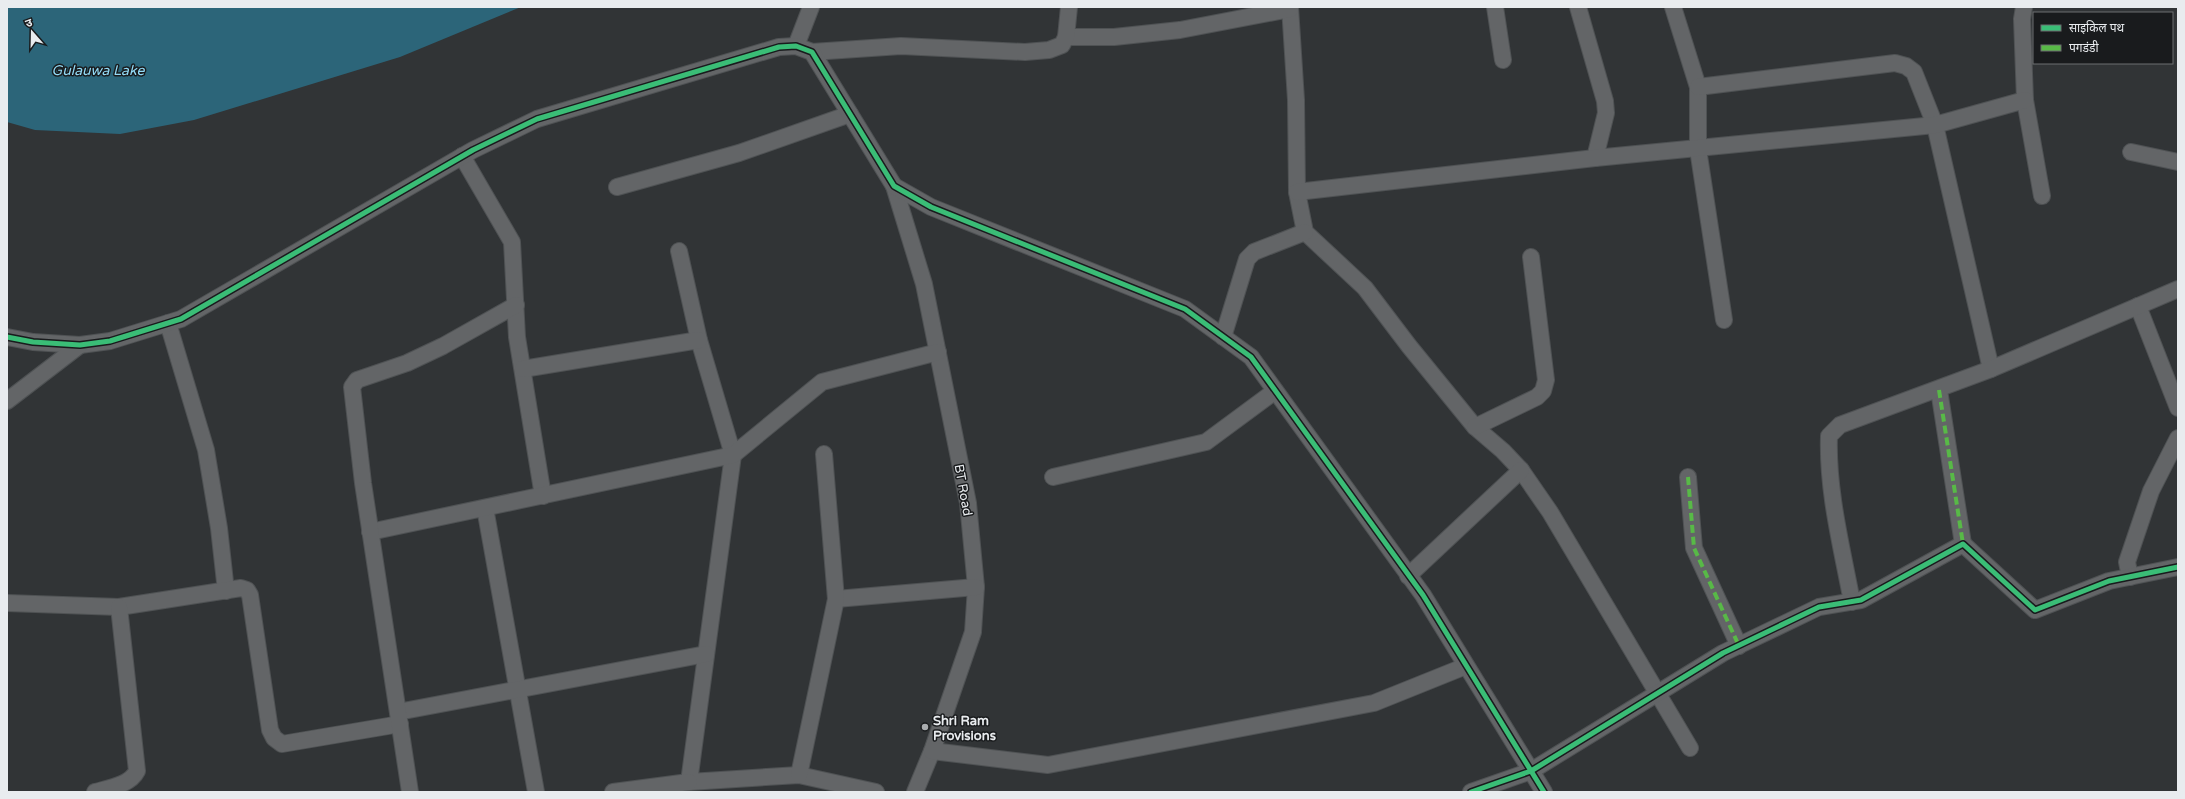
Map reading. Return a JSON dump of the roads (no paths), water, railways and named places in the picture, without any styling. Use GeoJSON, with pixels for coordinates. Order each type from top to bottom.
{"type":"FeatureCollection","features":[{"type":"Feature","properties":{"kind":"street"},"geometry":{"type":"LineString","coordinates":[[796,46],[811,7]]}},
{"type":"Feature","properties":{"kind":"street"},"geometry":{"type":"LineString","coordinates":[[7,337],[33,342],[80,346],[110,341],[182,319],[462,156],[537,119],[779,47],[796,46],[812,52],[901,46],[1025,52],[1049,50],[1062,45],[1066,37],[1069,7]]}},
{"type":"Feature","properties":{"kind":"street"},"geometry":{"type":"LineString","coordinates":[[1495,7],[1503,60]]}},
{"type":"Feature","properties":{"kind":"street"},"geometry":{"type":"LineString","coordinates":[[1578,7],[1605,101],[1606,113],[1594,158]]}},
{"type":"Feature","properties":{"kind":"street"},"geometry":{"type":"LineString","coordinates":[[1673,7],[1698,87],[1698,149],[1724,320]]}},
{"type":"Feature","properties":{"kind":"street"},"geometry":{"type":"LineString","coordinates":[[2024,7],[2022,19],[2025,100],[2042,196]]}},
{"type":"Feature","properties":{"kind":"street"},"geometry":{"type":"LineString","coordinates":[[1066,37],[1114,37],[1180,30],[1290,8],[1296,100],[1297,192],[1305,232],[1365,288],[1409,346],[1475,427],[1503,451],[1521,470],[1550,512],[1690,748]]}},
{"type":"Feature","properties":{"kind":"street"},"geometry":{"type":"LineString","coordinates":[[812,52],[894,186],[931,207],[1185,309],[1251,357],[1422,596],[1544,792]]}},
{"type":"Feature","properties":{"kind":"street"},"geometry":{"type":"LineString","coordinates":[[1698,87],[1895,63],[1906,66],[1914,72],[1935,124],[1992,369]]}},
{"type":"Feature","properties":{"kind":"street"},"geometry":{"type":"LineString","coordinates":[[1297,192],[1594,158],[1698,149],[1935,124],[2025,100]]}},
{"type":"Feature","properties":{"kind":"street"},"geometry":{"type":"LineString","coordinates":[[617,187],[739,153],[850,114]]}},
{"type":"Feature","properties":{"kind":"street"},"geometry":{"type":"LineString","coordinates":[[2131,152],[2178,162]]}},
{"type":"Feature","properties":{"kind":"street"},"geometry":{"type":"LineString","coordinates":[[462,156],[512,242],[517,337],[543,496]]}},
{"type":"Feature","properties":{"kind":"street","name":"BT Road"},"geometry":{"type":"LineString","coordinates":[[894,186],[924,284],[938,352],[968,502],[976,587],[973,632],[932,751],[916,792]]}},
{"type":"Feature","properties":{"kind":"street"},"geometry":{"type":"LineString","coordinates":[[1223,337],[1247,259],[1254,252],[1305,232]]}},
{"type":"Feature","properties":{"kind":"street"},"geometry":{"type":"LineString","coordinates":[[679,250],[699,340],[733,455],[689,782]]}},
{"type":"Feature","properties":{"kind":"street"},"geometry":{"type":"LineString","coordinates":[[1475,427],[1537,397],[1543,391],[1546,380],[1531,257]]}},
{"type":"Feature","properties":{"kind":"street"},"geometry":{"type":"LineString","coordinates":[[1852,602],[1835,510],[1829,436],[1840,425],[1939,390],[1992,369],[2178,289]]}},
{"type":"Feature","properties":{"kind":"street"},"geometry":{"type":"LineString","coordinates":[[410,792],[370,532],[352,393],[354,383],[370,375],[407,363],[443,346],[516,305]]}},
{"type":"Feature","properties":{"kind":"street"},"geometry":{"type":"LineString","coordinates":[[2138,306],[2178,408]]}},
{"type":"Feature","properties":{"kind":"street"},"geometry":{"type":"LineString","coordinates":[[168,323],[206,450],[219,528],[226,590]]}},
{"type":"Feature","properties":{"kind":"street"},"geometry":{"type":"LineString","coordinates":[[523,369],[699,340]]}},
{"type":"Feature","properties":{"kind":"street"},"geometry":{"type":"LineString","coordinates":[[7,401],[80,346]]}},
{"type":"Feature","properties":{"kind":"street"},"geometry":{"type":"LineString","coordinates":[[370,532],[733,455],[822,382],[938,352]]}},
{"type":"Feature","properties":{"kind":"street"},"geometry":{"type":"LineString","coordinates":[[1939,390],[1963,544],[2035,610],[2109,581],[2178,567]]}},
{"type":"Feature","properties":{"kind":"street"},"geometry":{"type":"LineString","coordinates":[[1053,477],[1206,442],[1275,391]]}},
{"type":"Feature","properties":{"kind":"street"},"geometry":{"type":"LineString","coordinates":[[2130,577],[2127,562],[2151,491],[2178,438]]}},
{"type":"Feature","properties":{"kind":"street"},"geometry":{"type":"LineString","coordinates":[[799,775],[836,599],[824,454]]}},
{"type":"Feature","properties":{"kind":"street"},"geometry":{"type":"LineString","coordinates":[[1408,576],[1521,470]]}},
{"type":"Feature","properties":{"kind":"street"},"geometry":{"type":"LineString","coordinates":[[1688,477],[1694,548],[1739,646]]}},
{"type":"Feature","properties":{"kind":"street"},"geometry":{"type":"LineString","coordinates":[[484,508],[536,792]]}},
{"type":"Feature","properties":{"kind":"street"},"geometry":{"type":"LineString","coordinates":[[1471,792],[1531,771],[1739,646],[1819,607],[1861,600],[1963,544]]}},
{"type":"Feature","properties":{"kind":"street"},"geometry":{"type":"LineString","coordinates":[[836,599],[976,587]]}},
{"type":"Feature","properties":{"kind":"street"},"geometry":{"type":"LineString","coordinates":[[7,603],[119,607],[241,588],[247,590],[250,595],[270,730],[274,738],[282,744],[299,742],[518,690],[706,654]]}},
{"type":"Feature","properties":{"kind":"street"},"geometry":{"type":"LineString","coordinates":[[95,792],[124,783],[134,777],[137,771],[119,607]]}},
{"type":"Feature","properties":{"kind":"street"},"geometry":{"type":"LineString","coordinates":[[932,751],[1048,765],[1374,703],[1466,666]]}},
{"type":"Feature","properties":{"kind":"street"},"geometry":{"type":"LineString","coordinates":[[613,792],[689,782],[799,775],[876,792]]}},
{"type":"Feature","properties":{"kind":"water","name":"Gulauwa Lake"},"geometry":{"type":"Polygon","coordinates":[[[7,7],[521,7],[400,57],[194,120],[120,134],[35,130],[7,122],[7,7]]]}},
{"type":"Feature","properties":{"kind":"place","name":"Shri Ram Provisions"},"geometry":{"type":"Point","coordinates":[925,727]}}]}
